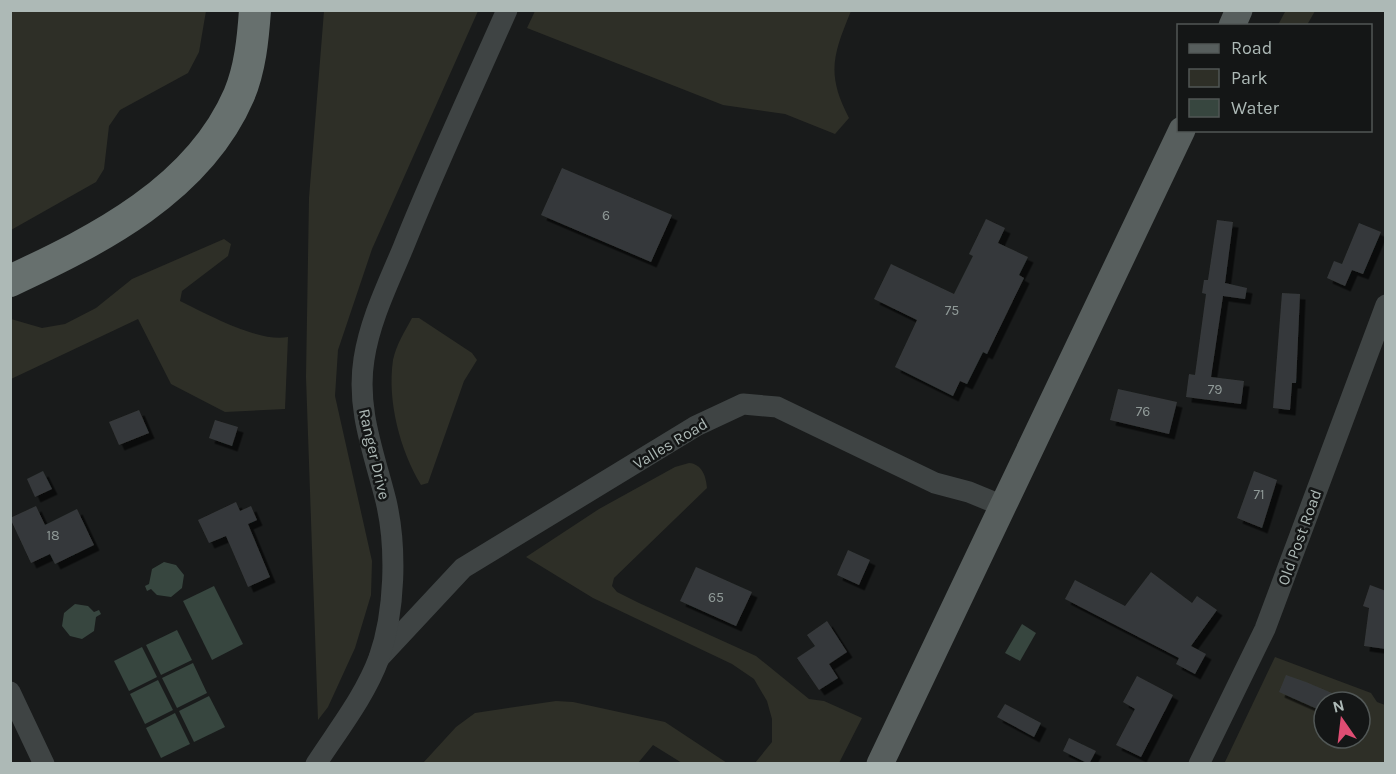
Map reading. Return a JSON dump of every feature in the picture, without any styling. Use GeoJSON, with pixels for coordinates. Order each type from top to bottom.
{"type":"FeatureCollection","features":[{"type":"Feature","properties":{"kind":"highway"},"geometry":{"type":"LineString","coordinates":[[10,281],[72,252],[141,211],[194,163],[228,118],[240,94],[253,40],[255,10]]}},
{"type":"Feature","properties":{"kind":"main road"},"geometry":{"type":"LineString","coordinates":[[1233,24],[1239,10]]}},
{"type":"Feature","properties":{"kind":"main road"},"geometry":{"type":"LineString","coordinates":[[880,764],[1181,132]]}},
{"type":"Feature","properties":{"kind":"street","name":"Ranger Drive"},"geometry":{"type":"LineString","coordinates":[[316,764],[352,709],[379,658],[390,603],[393,561],[386,503],[363,412],[362,383],[368,337],[415,219],[507,10]]}},
{"type":"Feature","properties":{"kind":"street","name":"Old Post Road"},"geometry":{"type":"LineString","coordinates":[[1199,764],[1265,629],[1386,305]]}},
{"type":"Feature","properties":{"kind":"street","name":"Valles Road"},"geometry":{"type":"LineString","coordinates":[[379,658],[463,568],[696,426],[743,404],[777,407],[935,483],[969,492],[1003,506]]}},
{"type":"Feature","properties":{"kind":"street"},"geometry":{"type":"LineString","coordinates":[[10,692],[44,764]]}},
{"type":"Feature","properties":{"kind":"green space"},"geometry":{"type":"Polygon","coordinates":[[[11,10],[206,11],[199,52],[188,73],[120,110],[109,126],[104,169],[96,182],[11,230],[11,10]]]}},
{"type":"Feature","properties":{"kind":"green space"},"geometry":{"type":"Polygon","coordinates":[[[1286,10],[1315,10],[1308,24],[1279,24],[1286,10]]]}},
{"type":"Feature","properties":{"kind":"green space"},"geometry":{"type":"Polygon","coordinates":[[[324,11],[478,11],[372,249],[338,350],[335,396],[372,561],[371,595],[355,648],[328,707],[318,720],[306,377],[309,198],[324,11]]]}},
{"type":"Feature","properties":{"kind":"green space"},"geometry":{"type":"Polygon","coordinates":[[[535,11],[851,11],[836,53],[835,64],[837,89],[849,118],[835,134],[785,114],[723,105],[527,28],[535,11]]]}},
{"type":"Feature","properties":{"kind":"green space"},"geometry":{"type":"Polygon","coordinates":[[[224,239],[231,244],[228,256],[182,291],[180,301],[248,332],[276,338],[288,337],[285,409],[225,412],[171,384],[138,319],[11,379],[11,319],[42,328],[65,324],[96,308],[132,279],[224,239]]]}},
{"type":"Feature","properties":{"kind":"green space"},"geometry":{"type":"Polygon","coordinates":[[[412,318],[419,318],[472,353],[477,360],[464,381],[428,483],[421,485],[401,441],[392,392],[394,354],[412,318]]]}},
{"type":"Feature","properties":{"kind":"green space"},"geometry":{"type":"Polygon","coordinates":[[[689,463],[700,468],[706,479],[707,488],[614,578],[612,586],[617,592],[639,603],[756,656],[809,699],[824,701],[862,718],[839,763],[755,763],[772,742],[772,719],[767,701],[754,679],[732,664],[593,598],[526,557],[599,509],[675,467],[689,463]]]}},
{"type":"Feature","properties":{"kind":"green space"},"geometry":{"type":"Polygon","coordinates":[[[1275,657],[1363,690],[1312,690],[1312,750],[1372,750],[1372,694],[1377,702],[1385,705],[1385,763],[1224,764],[1275,657]]]}},
{"type":"Feature","properties":{"kind":"green space"},"geometry":{"type":"Polygon","coordinates":[[[556,701],[573,702],[665,722],[727,763],[682,763],[653,745],[638,763],[423,763],[456,727],[475,713],[556,701]]]}},
{"type":"Feature","properties":{"kind":"water"},"geometry":{"type":"Polygon","coordinates":[[[164,562],[176,565],[184,575],[182,588],[171,597],[157,595],[151,589],[147,591],[145,586],[149,584],[152,569],[164,562]]]}},
{"type":"Feature","properties":{"kind":"water"},"geometry":{"type":"Polygon","coordinates":[[[214,586],[243,644],[212,660],[183,601],[214,586]]]}},
{"type":"Feature","properties":{"kind":"water"},"geometry":{"type":"Polygon","coordinates":[[[75,604],[88,606],[94,612],[99,610],[101,614],[96,617],[94,631],[82,639],[70,636],[62,626],[64,613],[75,604]]]}},
{"type":"Feature","properties":{"kind":"water"},"geometry":{"type":"Polygon","coordinates":[[[1022,624],[1036,633],[1020,661],[1005,653],[1022,624]]]}},
{"type":"Feature","properties":{"kind":"water"},"geometry":{"type":"Polygon","coordinates":[[[177,630],[192,660],[161,675],[146,645],[177,630]]]}},
{"type":"Feature","properties":{"kind":"water"},"geometry":{"type":"Polygon","coordinates":[[[142,647],[157,677],[129,691],[114,661],[142,647]]]}},
{"type":"Feature","properties":{"kind":"water"},"geometry":{"type":"Polygon","coordinates":[[[193,663],[207,693],[177,708],[162,678],[193,663]]]}},
{"type":"Feature","properties":{"kind":"water"},"geometry":{"type":"Polygon","coordinates":[[[158,680],[173,710],[145,724],[130,694],[158,680]]]}},
{"type":"Feature","properties":{"kind":"water"},"geometry":{"type":"Polygon","coordinates":[[[209,696],[225,727],[194,742],[179,711],[209,696]]]}},
{"type":"Feature","properties":{"kind":"water"},"geometry":{"type":"Polygon","coordinates":[[[175,713],[190,744],[161,758],[146,728],[175,713]]]}},
{"type":"Feature","properties":{"kind":"building"},"geometry":{"type":"Polygon","coordinates":[[[562,168],[672,215],[651,262],[541,215],[562,168]]]}},
{"type":"Feature","properties":{"kind":"building"},"geometry":{"type":"Polygon","coordinates":[[[986,219],[1005,228],[998,243],[1028,257],[1019,275],[1024,278],[987,354],[983,352],[967,384],[960,381],[953,396],[895,367],[917,320],[874,299],[891,264],[954,294],[973,256],[969,254],[986,219]]]}},
{"type":"Feature","properties":{"kind":"building"},"geometry":{"type":"Polygon","coordinates":[[[1217,220],[1233,222],[1225,283],[1247,288],[1245,299],[1223,296],[1211,377],[1244,381],[1241,404],[1186,397],[1189,374],[1195,375],[1206,294],[1202,293],[1204,280],[1208,280],[1217,220]]]}},
{"type":"Feature","properties":{"kind":"building"},"geometry":{"type":"Polygon","coordinates":[[[1359,223],[1381,232],[1363,274],[1352,270],[1345,286],[1327,278],[1334,261],[1342,264],[1359,223]]]}},
{"type":"Feature","properties":{"kind":"building"},"geometry":{"type":"Polygon","coordinates":[[[1282,293],[1300,294],[1296,383],[1292,383],[1290,410],[1273,408],[1282,293]]]}},
{"type":"Feature","properties":{"kind":"building"},"geometry":{"type":"Polygon","coordinates":[[[1118,389],[1177,402],[1169,434],[1110,420],[1118,389]]]}},
{"type":"Feature","properties":{"kind":"building"},"geometry":{"type":"Polygon","coordinates":[[[139,410],[149,433],[119,445],[109,422],[139,410]]]}},
{"type":"Feature","properties":{"kind":"building"},"geometry":{"type":"Polygon","coordinates":[[[215,420],[238,427],[232,446],[209,438],[215,420]]]}},
{"type":"Feature","properties":{"kind":"building"},"geometry":{"type":"Polygon","coordinates":[[[43,471],[52,489],[35,497],[27,479],[43,471]]]}},
{"type":"Feature","properties":{"kind":"building"},"geometry":{"type":"Polygon","coordinates":[[[1254,471],[1277,480],[1262,528],[1237,518],[1254,471]]]}},
{"type":"Feature","properties":{"kind":"building"},"geometry":{"type":"Polygon","coordinates":[[[236,502],[240,511],[251,506],[257,520],[248,524],[270,577],[248,587],[226,536],[209,543],[198,520],[236,502]]]}},
{"type":"Feature","properties":{"kind":"building"},"geometry":{"type":"Polygon","coordinates":[[[36,506],[45,525],[77,509],[94,545],[55,564],[50,554],[31,563],[10,518],[36,506]]]}},
{"type":"Feature","properties":{"kind":"building"},"geometry":{"type":"Polygon","coordinates":[[[848,550],[870,560],[859,585],[837,575],[848,550]]]}},
{"type":"Feature","properties":{"kind":"building"},"geometry":{"type":"Polygon","coordinates":[[[696,567],[752,592],[736,626],[680,601],[696,567]]]}},
{"type":"Feature","properties":{"kind":"building"},"geometry":{"type":"Polygon","coordinates":[[[1151,572],[1192,603],[1197,596],[1217,610],[1191,646],[1206,654],[1195,674],[1176,664],[1179,658],[1065,599],[1075,580],[1125,606],[1151,572]]]}},
{"type":"Feature","properties":{"kind":"building"},"geometry":{"type":"Polygon","coordinates":[[[1370,585],[1386,591],[1386,649],[1364,646],[1369,608],[1363,606],[1370,585]]]}},
{"type":"Feature","properties":{"kind":"building"},"geometry":{"type":"Polygon","coordinates":[[[827,621],[847,652],[829,664],[838,678],[819,690],[797,658],[815,646],[807,635],[827,621]]]}},
{"type":"Feature","properties":{"kind":"building"},"geometry":{"type":"Polygon","coordinates":[[[1286,675],[1325,690],[1312,690],[1312,707],[1279,692],[1286,675]]]}},
{"type":"Feature","properties":{"kind":"building"},"geometry":{"type":"Polygon","coordinates":[[[1137,676],[1173,695],[1141,757],[1116,745],[1135,709],[1123,702],[1137,676]]]}},
{"type":"Feature","properties":{"kind":"building"},"geometry":{"type":"Polygon","coordinates":[[[1005,704],[1041,723],[1034,737],[997,717],[1005,704]]]}},
{"type":"Feature","properties":{"kind":"building"},"geometry":{"type":"Polygon","coordinates":[[[1069,738],[1096,751],[1089,764],[1063,751],[1069,738]]]}}]}
